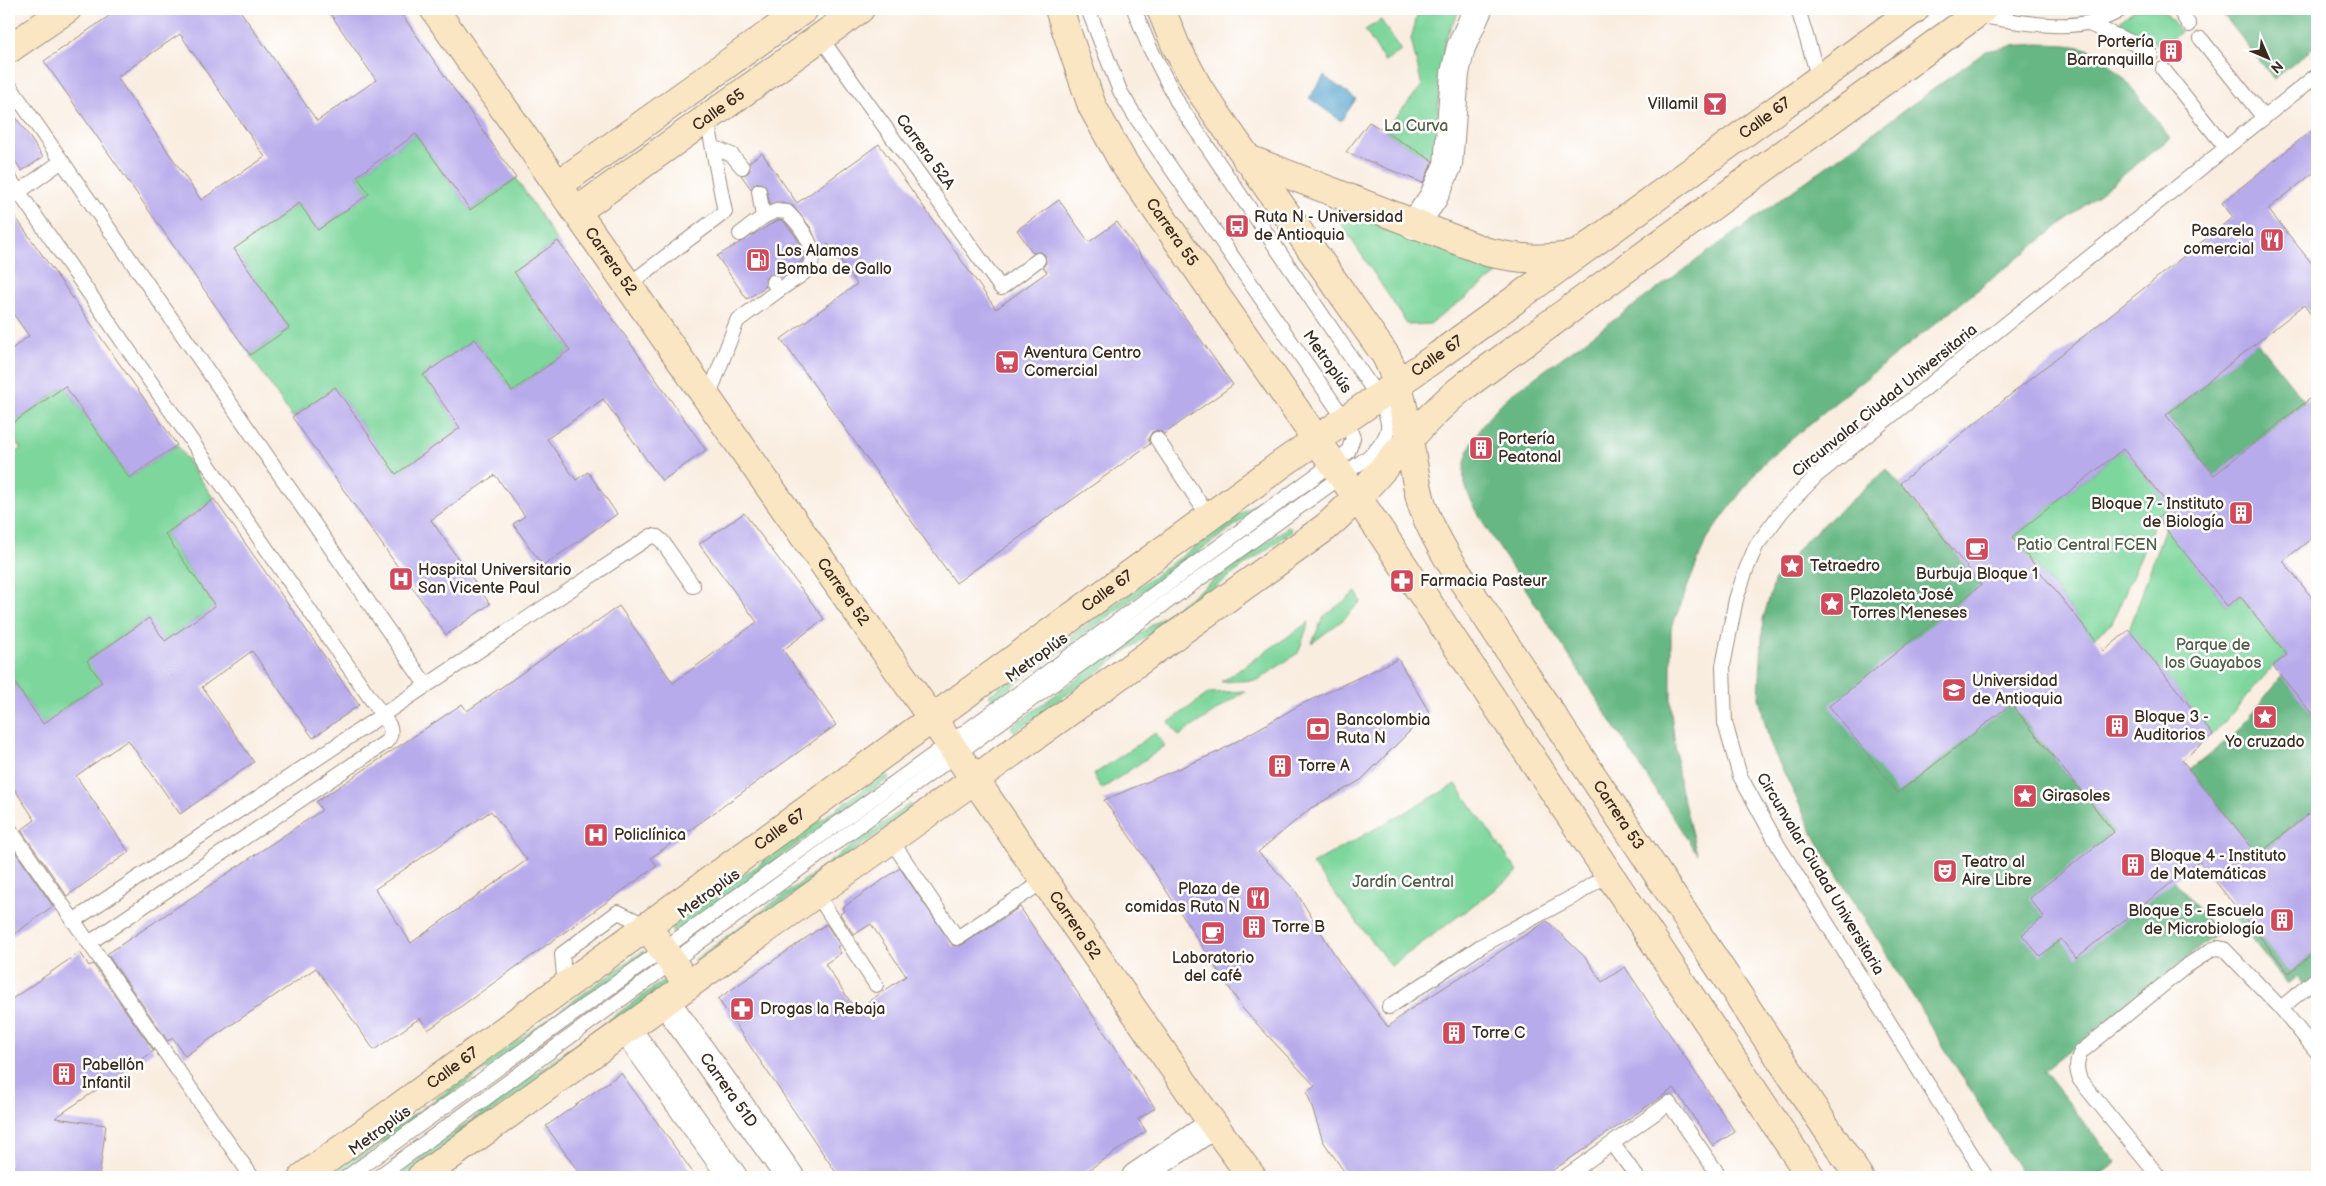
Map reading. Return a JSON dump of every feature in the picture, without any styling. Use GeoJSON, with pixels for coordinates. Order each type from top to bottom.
{"type":"FeatureCollection","features":[{"type":"Feature","properties":{"kind":"main road"},"geometry":{"type":"LineString","coordinates":[[9,49],[67,9]]}},
{"type":"Feature","properties":{"kind":"main road","name":"Carrera 52"},"geometry":{"type":"LineString","coordinates":[[434,9],[953,748],[1213,1125],[1252,1177]]}},
{"type":"Feature","properties":{"kind":"main road","name":"Calle 65"},"geometry":{"type":"LineString","coordinates":[[558,185],[804,9]]}},
{"type":"Feature","properties":{"kind":"main road","name":"Calle 65"},"geometry":{"type":"LineString","coordinates":[[577,212],[860,9]]}},
{"type":"Feature","properties":{"kind":"main road","name":"Carrera 55"},"geometry":{"type":"LineString","coordinates":[[1059,9],[1092,106],[1123,162],[1344,478]]}},
{"type":"Feature","properties":{"kind":"main road"},"geometry":{"type":"LineString","coordinates":[[1161,9],[1174,44],[1188,70],[1246,158],[1386,356],[1388,390]]}},
{"type":"Feature","properties":{"kind":"main road","name":"Calle 67"},"geometry":{"type":"LineString","coordinates":[[302,1177],[1210,516],[1577,255],[1915,9]]}},
{"type":"Feature","properties":{"kind":"main road"},"geometry":{"type":"LineString","coordinates":[[421,1177],[1326,527],[1344,478],[1409,440],[1438,409],[1466,385],[1978,12]]}},
{"type":"Feature","properties":{"kind":"main road"},"geometry":{"type":"LineString","coordinates":[[1246,158],[1465,245],[1507,256],[1548,260],[1577,255]]}},
{"type":"Feature","properties":{"kind":"main road","name":"Carrera 53"},"geometry":{"type":"LineString","coordinates":[[1388,390],[1409,440],[1422,504],[1450,563],[1859,1177]]}},
{"type":"Feature","properties":{"kind":"main road"},"geometry":{"type":"LineString","coordinates":[[1344,478],[1811,1177]]}},
{"type":"Feature","properties":{"kind":"main road"},"geometry":{"type":"LineString","coordinates":[[647,926],[688,985]]}},
{"type":"Feature","properties":{"kind":"street"},"geometry":{"type":"LineString","coordinates":[[1414,225],[1433,198],[1448,164],[1454,73],[1461,47],[1478,9]]}},
{"type":"Feature","properties":{"kind":"street","name":"Carrera 51D"},"geometry":{"type":"LineString","coordinates":[[666,1002],[790,1177]]}},
{"type":"Feature","properties":{"kind":"street"},"geometry":{"type":"LineString","coordinates":[[627,1030],[733,1177]]}},
{"type":"Feature","properties":{"kind":"street"},"geometry":{"type":"LineString","coordinates":[[1136,1177],[1213,1125]]}},
{"type":"Feature","properties":{"kind":"lane","name":"Metroplús"},"geometry":{"type":"LineString","coordinates":[[1088,9],[1120,91],[1139,123],[1345,419],[1352,432],[1352,444],[1348,452],[1344,478]]}},
{"type":"Feature","properties":{"kind":"lane","name":"Metroplús"},"geometry":{"type":"LineString","coordinates":[[347,1177],[668,955],[953,748],[1344,478],[1371,454],[1386,437],[1389,418],[1388,390],[1179,105],[1149,46],[1134,9]]}},
{"type":"Feature","properties":{"kind":"lane"},"geometry":{"type":"LineString","coordinates":[[1798,9],[1819,79]]}},
{"type":"Feature","properties":{"kind":"lane"},"geometry":{"type":"LineString","coordinates":[[1978,12],[2064,26],[2089,24],[2108,18],[2122,9]]}},
{"type":"Feature","properties":{"kind":"lane"},"geometry":{"type":"LineString","coordinates":[[2179,9],[2189,25]]}},
{"type":"Feature","properties":{"kind":"lane"},"geometry":{"type":"LineString","coordinates":[[2089,24],[2133,43],[2151,55]]}},
{"type":"Feature","properties":{"kind":"lane","name":"Carrera 52A"},"geometry":{"type":"LineString","coordinates":[[820,37],[1001,288],[1038,260]]}},
{"type":"Feature","properties":{"kind":"lane"},"geometry":{"type":"LineString","coordinates":[[2200,40],[2264,118]]}},
{"type":"Feature","properties":{"kind":"lane"},"geometry":{"type":"LineString","coordinates":[[2163,69],[2226,148]]}},
{"type":"Feature","properties":{"kind":"lane","name":"Circunvalar Ciudad Universitaria"},"geometry":{"type":"LineString","coordinates":[[1986,1177],[1779,846],[1740,776],[1726,723],[1723,666],[1736,599],[1756,546],[1783,510],[1816,476],[2317,75]]}},
{"type":"Feature","properties":{"kind":"lane"},"geometry":{"type":"LineString","coordinates":[[9,84],[426,685]]}},
{"type":"Feature","properties":{"kind":"lane"},"geometry":{"type":"LineString","coordinates":[[707,118],[725,212],[741,236],[762,217],[776,211],[787,212],[800,225],[809,241],[812,261],[806,271],[776,286],[737,321],[708,398]]}},
{"type":"Feature","properties":{"kind":"lane"},"geometry":{"type":"LineString","coordinates":[[713,147],[732,155],[742,167]]}},
{"type":"Feature","properties":{"kind":"lane"},"geometry":{"type":"LineString","coordinates":[[14,195],[62,161]]}},
{"type":"Feature","properties":{"kind":"lane"},"geometry":{"type":"LineString","coordinates":[[9,178],[14,195],[382,714],[391,731],[390,737],[386,742],[89,943]]}},
{"type":"Feature","properties":{"kind":"lane"},"geometry":{"type":"LineString","coordinates":[[759,191],[762,217]]}},
{"type":"Feature","properties":{"kind":"lane"},"geometry":{"type":"LineString","coordinates":[[628,285],[725,212]]}},
{"type":"Feature","properties":{"kind":"lane"},"geometry":{"type":"LineString","coordinates":[[1157,439],[1210,516]]}},
{"type":"Feature","properties":{"kind":"lane"},"geometry":{"type":"LineString","coordinates":[[73,920],[651,536],[657,536],[662,541],[693,586]]}},
{"type":"Feature","properties":{"kind":"lane"},"geometry":{"type":"LineString","coordinates":[[9,828],[252,1177]]}},
{"type":"Feature","properties":{"kind":"lane"},"geometry":{"type":"LineString","coordinates":[[891,840],[957,938],[1044,881]]}},
{"type":"Feature","properties":{"kind":"lane"},"geometry":{"type":"LineString","coordinates":[[1389,1007],[1481,946],[1578,894],[1608,873]]}},
{"type":"Feature","properties":{"kind":"lane"},"geometry":{"type":"LineString","coordinates":[[816,894],[876,985]]}},
{"type":"Feature","properties":{"kind":"lane"},"geometry":{"type":"LineString","coordinates":[[2160,1177],[2080,1080],[2076,1070],[2077,1061],[2081,1052],[2185,967],[2217,948],[2224,949],[2281,1008],[2317,1052]]}},
{"type":"Feature","properties":{"kind":"lane","name":"Metroplús"},"geometry":{"type":"LineString","coordinates":[[378,1177],[668,955]]}},
{"type":"Feature","properties":{"kind":"lane"},"geometry":{"type":"LineString","coordinates":[[2281,1008],[2317,978]]}},
{"type":"Feature","properties":{"kind":"lane"},"geometry":{"type":"LineString","coordinates":[[1565,1177],[1669,1103],[1720,1177]]}},
{"type":"Feature","properties":{"kind":"lane"},"geometry":{"type":"LineString","coordinates":[[1613,1144],[1637,1177]]}},
{"type":"Feature","properties":{"kind":"green space","name":"La Curva"},"geometry":{"type":"Polygon","coordinates":[[[1419,9],[1460,9],[1445,39],[1433,161],[1384,131],[1422,86],[1411,39],[1419,9]]]}},
{"type":"Feature","properties":{"kind":"green space"},"geometry":{"type":"Polygon","coordinates":[[[2135,9],[2163,9],[2181,32],[2161,47],[2148,38],[2118,23],[2135,9]]]}},
{"type":"Feature","properties":{"kind":"green space"},"geometry":{"type":"Polygon","coordinates":[[[2219,9],[2317,9],[2317,45],[2274,79],[2219,9]]]}},
{"type":"Feature","properties":{"kind":"green space"},"geometry":{"type":"Polygon","coordinates":[[[1381,20],[1401,51],[1385,62],[1365,30],[1381,20]]]}},
{"type":"Feature","properties":{"kind":"green space"},"geometry":{"type":"Polygon","coordinates":[[[2037,44],[2080,47],[2094,52],[2104,59],[2125,79],[2170,138],[1831,406],[1761,465],[1706,540],[1671,629],[1671,712],[1680,787],[1697,854],[1485,526],[1465,485],[1464,467],[1471,444],[1485,422],[1509,396],[1986,51],[2037,44]]]}},
{"type":"Feature","properties":{"kind":"green space"},"geometry":{"type":"Polygon","coordinates":[[[416,134],[470,210],[516,178],[557,241],[514,272],[570,350],[512,391],[475,339],[423,375],[460,428],[396,474],[335,387],[292,417],[250,355],[289,328],[234,249],[299,203],[318,230],[369,194],[357,176],[416,134]]]}},
{"type":"Feature","properties":{"kind":"green space"},"geometry":{"type":"Polygon","coordinates":[[[1330,207],[1501,271],[1430,324],[1408,325],[1330,207]]]}},
{"type":"Feature","properties":{"kind":"green space"},"geometry":{"type":"Polygon","coordinates":[[[2257,342],[2305,402],[2214,475],[2166,415],[2257,342]]]}},
{"type":"Feature","properties":{"kind":"green space"},"geometry":{"type":"Polygon","coordinates":[[[65,386],[129,478],[177,445],[214,499],[165,534],[215,606],[165,641],[148,618],[88,660],[102,682],[43,724],[9,675],[9,458],[21,449],[9,432],[9,426],[65,386]]]}},
{"type":"Feature","properties":{"kind":"green space","name":"Patio Central FCEN"},"geometry":{"type":"Polygon","coordinates":[[[2123,449],[2171,508],[2157,518],[2112,623],[2093,638],[2013,536],[2123,449]]]}},
{"type":"Feature","properties":{"kind":"green space"},"geometry":{"type":"Polygon","coordinates":[[[1887,469],[1981,585],[2021,717],[2106,822],[2174,880],[2218,933],[2044,1071],[2116,1163],[2097,1177],[2024,1177],[1819,845],[1770,744],[1759,698],[1763,619],[1775,579],[1804,542],[1887,469]]]}},
{"type":"Feature","properties":{"kind":"green space"},"geometry":{"type":"Polygon","coordinates":[[[1267,495],[1270,500],[993,700],[989,695],[1267,495]]]}},
{"type":"Feature","properties":{"kind":"green space"},"geometry":{"type":"Polygon","coordinates":[[[1289,526],[1292,531],[1015,732],[1011,727],[1289,526]]]}},
{"type":"Feature","properties":{"kind":"green space","name":"Parque de los Guayabos"},"geometry":{"type":"Polygon","coordinates":[[[2165,527],[2227,606],[2240,596],[2287,655],[2274,665],[2213,735],[2129,631],[2165,527]]]}},
{"type":"Feature","properties":{"kind":"green space"},"geometry":{"type":"Polygon","coordinates":[[[1356,592],[1361,601],[1344,619],[1312,643],[1323,617],[1356,592]]]}},
{"type":"Feature","properties":{"kind":"green space"},"geometry":{"type":"Polygon","coordinates":[[[1309,622],[1298,653],[1258,680],[1221,682],[1309,622]]]}},
{"type":"Feature","properties":{"kind":"green space"},"geometry":{"type":"Polygon","coordinates":[[[2282,676],[2317,720],[2317,807],[2239,870],[2237,829],[2190,770],[2235,734],[2282,676]]]}},
{"type":"Feature","properties":{"kind":"green space"},"geometry":{"type":"Polygon","coordinates":[[[1245,691],[1179,736],[1169,722],[1209,693],[1245,691]]]}},
{"type":"Feature","properties":{"kind":"green space"},"geometry":{"type":"Polygon","coordinates":[[[1155,733],[1165,746],[1102,789],[1093,775],[1155,733]]]}},
{"type":"Feature","properties":{"kind":"green space"},"geometry":{"type":"Polygon","coordinates":[[[886,773],[889,778],[674,933],[671,928],[886,773]]]}},
{"type":"Feature","properties":{"kind":"green space","name":"Jardín Central"},"geometry":{"type":"Polygon","coordinates":[[[1456,784],[1518,872],[1391,966],[1312,864],[1456,784]]]}},
{"type":"Feature","properties":{"kind":"green space"},"geometry":{"type":"Polygon","coordinates":[[[910,804],[913,808],[697,964],[694,960],[910,804]]]}},
{"type":"Feature","properties":{"kind":"green space"},"geometry":{"type":"Polygon","coordinates":[[[2241,913],[2289,973],[2317,950],[2317,1001],[2297,976],[2287,984],[2235,919],[2241,913]]]}},
{"type":"Feature","properties":{"kind":"green space"},"geometry":{"type":"Polygon","coordinates":[[[643,951],[646,955],[335,1177],[327,1177],[643,951]]]}},
{"type":"Feature","properties":{"kind":"green space"},"geometry":{"type":"Polygon","coordinates":[[[664,980],[668,985],[403,1177],[393,1177],[664,980]]]}},
{"type":"Feature","properties":{"kind":"water"},"geometry":{"type":"Polygon","coordinates":[[[1324,76],[1356,99],[1341,121],[1309,98],[1324,76]]]}},
{"type":"Feature","properties":{"kind":"building"},"geometry":{"type":"Polygon","coordinates":[[[119,9],[239,9],[317,121],[376,80],[327,9],[398,9],[516,178],[470,210],[416,134],[357,176],[369,194],[318,230],[299,203],[234,249],[289,328],[250,355],[44,61],[119,9]],[[180,34],[117,77],[201,200],[265,157],[180,34]]]}},
{"type":"Feature","properties":{"kind":"building"},"geometry":{"type":"Polygon","coordinates":[[[9,107],[43,157],[22,171],[9,152],[9,107]]]}},
{"type":"Feature","properties":{"kind":"building"},"geometry":{"type":"Polygon","coordinates":[[[1369,122],[1433,161],[1423,183],[1346,152],[1369,122]]]}},
{"type":"Feature","properties":{"kind":"building"},"geometry":{"type":"Polygon","coordinates":[[[2317,126],[2317,170],[2268,209],[2317,270],[2317,323],[2304,305],[2166,415],[2214,475],[2317,393],[2317,534],[2283,561],[2317,604],[2317,720],[2273,666],[2287,655],[2240,596],[2227,606],[2157,518],[2171,508],[2123,449],[2012,537],[2104,651],[2129,630],[2213,735],[2182,760],[2258,855],[2317,807],[2317,950],[2289,973],[2199,861],[2076,958],[2061,939],[2040,956],[2022,935],[2044,917],[2029,898],[2114,832],[2011,704],[1898,793],[1829,706],[1981,585],[1900,483],[2233,217],[2222,203],[2317,126]]]}},
{"type":"Feature","properties":{"kind":"building","name":"Aventura Centro Comercial"},"geometry":{"type":"Polygon","coordinates":[[[879,144],[996,309],[1047,272],[1043,267],[1046,263],[1045,255],[1041,252],[1033,253],[1017,230],[1059,200],[1089,242],[1117,222],[1233,385],[1164,434],[1157,430],[1152,432],[1148,439],[1150,444],[956,583],[781,339],[857,284],[828,244],[820,250],[811,228],[793,206],[777,202],[770,204],[765,185],[757,182],[751,189],[741,175],[748,173],[750,170],[749,162],[762,153],[797,203],[879,144]]]}},
{"type":"Feature","properties":{"kind":"building"},"geometry":{"type":"Polygon","coordinates":[[[9,208],[177,445],[129,478],[65,386],[9,426],[9,351],[29,336],[9,308],[9,208]]]}},
{"type":"Feature","properties":{"kind":"building","name":"Los Alamos Bomba de Gallo"},"geometry":{"type":"Polygon","coordinates":[[[778,220],[783,220],[796,237],[803,251],[802,261],[780,277],[776,274],[768,275],[765,279],[766,286],[747,299],[717,256],[778,220]]]}},
{"type":"Feature","properties":{"kind":"building"},"geometry":{"type":"Polygon","coordinates":[[[558,241],[706,450],[662,481],[603,399],[547,439],[576,480],[588,472],[617,514],[543,566],[513,524],[525,516],[495,475],[431,520],[490,604],[446,635],[292,417],[335,387],[396,474],[460,428],[423,375],[475,339],[512,391],[570,350],[514,272],[558,241]]]}},
{"type":"Feature","properties":{"kind":"building"},"geometry":{"type":"Polygon","coordinates":[[[214,499],[359,705],[313,738],[252,651],[202,687],[254,762],[180,814],[128,740],[76,776],[129,852],[67,896],[21,830],[35,820],[9,781],[9,675],[43,724],[102,682],[87,661],[149,618],[165,641],[215,606],[165,534],[214,499]]]}},
{"type":"Feature","properties":{"kind":"building"},"geometry":{"type":"Polygon","coordinates":[[[744,513],[824,619],[783,650],[836,725],[651,858],[657,866],[428,1030],[420,1018],[374,1050],[316,968],[185,1056],[173,1038],[168,1041],[107,954],[322,810],[316,802],[462,704],[467,711],[619,606],[673,683],[757,622],[699,544],[744,513]],[[491,811],[375,889],[411,943],[527,860],[491,811]]]}},
{"type":"Feature","properties":{"kind":"building"},"geometry":{"type":"Polygon","coordinates":[[[1398,659],[1429,712],[1361,780],[1311,808],[1258,852],[1295,890],[1341,965],[1388,1027],[1406,1012],[1547,921],[1587,959],[1602,982],[1625,967],[1735,1132],[1713,1146],[1674,1088],[1543,1177],[1348,1177],[1323,1141],[1307,1092],[1315,1086],[1243,1009],[1147,861],[1104,800],[1218,752],[1300,705],[1398,659]]]}},
{"type":"Feature","properties":{"kind":"building"},"geometry":{"type":"Polygon","coordinates":[[[9,843],[53,906],[9,938],[9,843]]]}},
{"type":"Feature","properties":{"kind":"building"},"geometry":{"type":"Polygon","coordinates":[[[900,868],[953,946],[962,945],[1020,907],[1155,1108],[1138,1119],[1146,1131],[1078,1177],[839,1177],[718,999],[826,924],[840,945],[837,947],[841,953],[825,964],[856,1010],[906,976],[871,924],[854,935],[840,914],[844,911],[842,908],[900,868]]]}},
{"type":"Feature","properties":{"kind":"building","name":"Pabellón Infantil"},"geometry":{"type":"Polygon","coordinates":[[[80,952],[89,966],[93,964],[154,1051],[55,1118],[106,1125],[99,1177],[9,1177],[9,1001],[80,952]]]}},
{"type":"Feature","properties":{"kind":"building"},"geometry":{"type":"Polygon","coordinates":[[[621,1073],[696,1177],[582,1177],[546,1126],[621,1073]]]}},
{"type":"Feature","properties":{"kind":"place","name":"Portería Barranquilla"},"geometry":{"type":"Point","coordinates":[2171,51]}},
{"type":"Feature","properties":{"kind":"place","name":"Villamil"},"geometry":{"type":"Point","coordinates":[1715,104]}},
{"type":"Feature","properties":{"kind":"place","name":"Ruta N - Universidad de Antioquia"},"geometry":{"type":"Point","coordinates":[1237,226]}},
{"type":"Feature","properties":{"kind":"place","name":"Pasarela comercial"},"geometry":{"type":"Point","coordinates":[2272,240]}},
{"type":"Feature","properties":{"kind":"place","name":"Los Alamos Bomba de Gallo"},"geometry":{"type":"Point","coordinates":[758,260]}},
{"type":"Feature","properties":{"kind":"place","name":"Aventura Centro Comercial"},"geometry":{"type":"Point","coordinates":[1007,362]}},
{"type":"Feature","properties":{"kind":"place","name":"Portería Peatonal"},"geometry":{"type":"Point","coordinates":[1481,448]}},
{"type":"Feature","properties":{"kind":"place","name":"Bloque 7 - Instituto de Biología"},"geometry":{"type":"Point","coordinates":[2241,513]}},
{"type":"Feature","properties":{"kind":"place","name":"Burbuja Bloque 1"},"geometry":{"type":"Point","coordinates":[1977,549]}},
{"type":"Feature","properties":{"kind":"place","name":"Tetraedro"},"geometry":{"type":"Point","coordinates":[1792,566]}},
{"type":"Feature","properties":{"kind":"place","name":"Hospital Universitario San Vicente Paul"},"geometry":{"type":"Point","coordinates":[401,579]}},
{"type":"Feature","properties":{"kind":"place","name":"Farmacia Pasteur"},"geometry":{"type":"Point","coordinates":[1402,581]}},
{"type":"Feature","properties":{"kind":"place","name":"Plazoleta José Torres Meneses"},"geometry":{"type":"Point","coordinates":[1832,604]}},
{"type":"Feature","properties":{"kind":"place","name":"Universidad de Antioquia"},"geometry":{"type":"Point","coordinates":[1954,690]}},
{"type":"Feature","properties":{"kind":"place","name":"Yo cruzado"},"geometry":{"type":"Point","coordinates":[2265,717]}},
{"type":"Feature","properties":{"kind":"place","name":"Bloque 3 - Auditorios"},"geometry":{"type":"Point","coordinates":[2117,726]}},
{"type":"Feature","properties":{"kind":"place","name":"Bancolombia Ruta N"},"geometry":{"type":"Point","coordinates":[1318,729]}},
{"type":"Feature","properties":{"kind":"place","name":"Torre A"},"geometry":{"type":"Point","coordinates":[1280,766]}},
{"type":"Feature","properties":{"kind":"place","name":"Girasoles"},"geometry":{"type":"Point","coordinates":[2025,796]}},
{"type":"Feature","properties":{"kind":"place","name":"Policlínica"},"geometry":{"type":"Point","coordinates":[596,835]}},
{"type":"Feature","properties":{"kind":"place","name":"Bloque 4 - Instituto de Matemáticas"},"geometry":{"type":"Point","coordinates":[2133,865]}},
{"type":"Feature","properties":{"kind":"place","name":"Teatro al Aire Libre"},"geometry":{"type":"Point","coordinates":[1945,871]}},
{"type":"Feature","properties":{"kind":"place","name":"Plaza de comidas Ruta N"},"geometry":{"type":"Point","coordinates":[1258,898]}},
{"type":"Feature","properties":{"kind":"place","name":"Bloque 5 - Escuela de Microbiología"},"geometry":{"type":"Point","coordinates":[2282,920]}},
{"type":"Feature","properties":{"kind":"place","name":"Torre B"},"geometry":{"type":"Point","coordinates":[1254,927]}},
{"type":"Feature","properties":{"kind":"place","name":"Laboratorio del café"},"geometry":{"type":"Point","coordinates":[1213,933]}},
{"type":"Feature","properties":{"kind":"place","name":"Drogas la Rebaja"},"geometry":{"type":"Point","coordinates":[742,1009]}},
{"type":"Feature","properties":{"kind":"place","name":"Torre C"},"geometry":{"type":"Point","coordinates":[1454,1033]}},
{"type":"Feature","properties":{"kind":"place","name":"Pabellón Infantil"},"geometry":{"type":"Point","coordinates":[64,1074]}}]}
